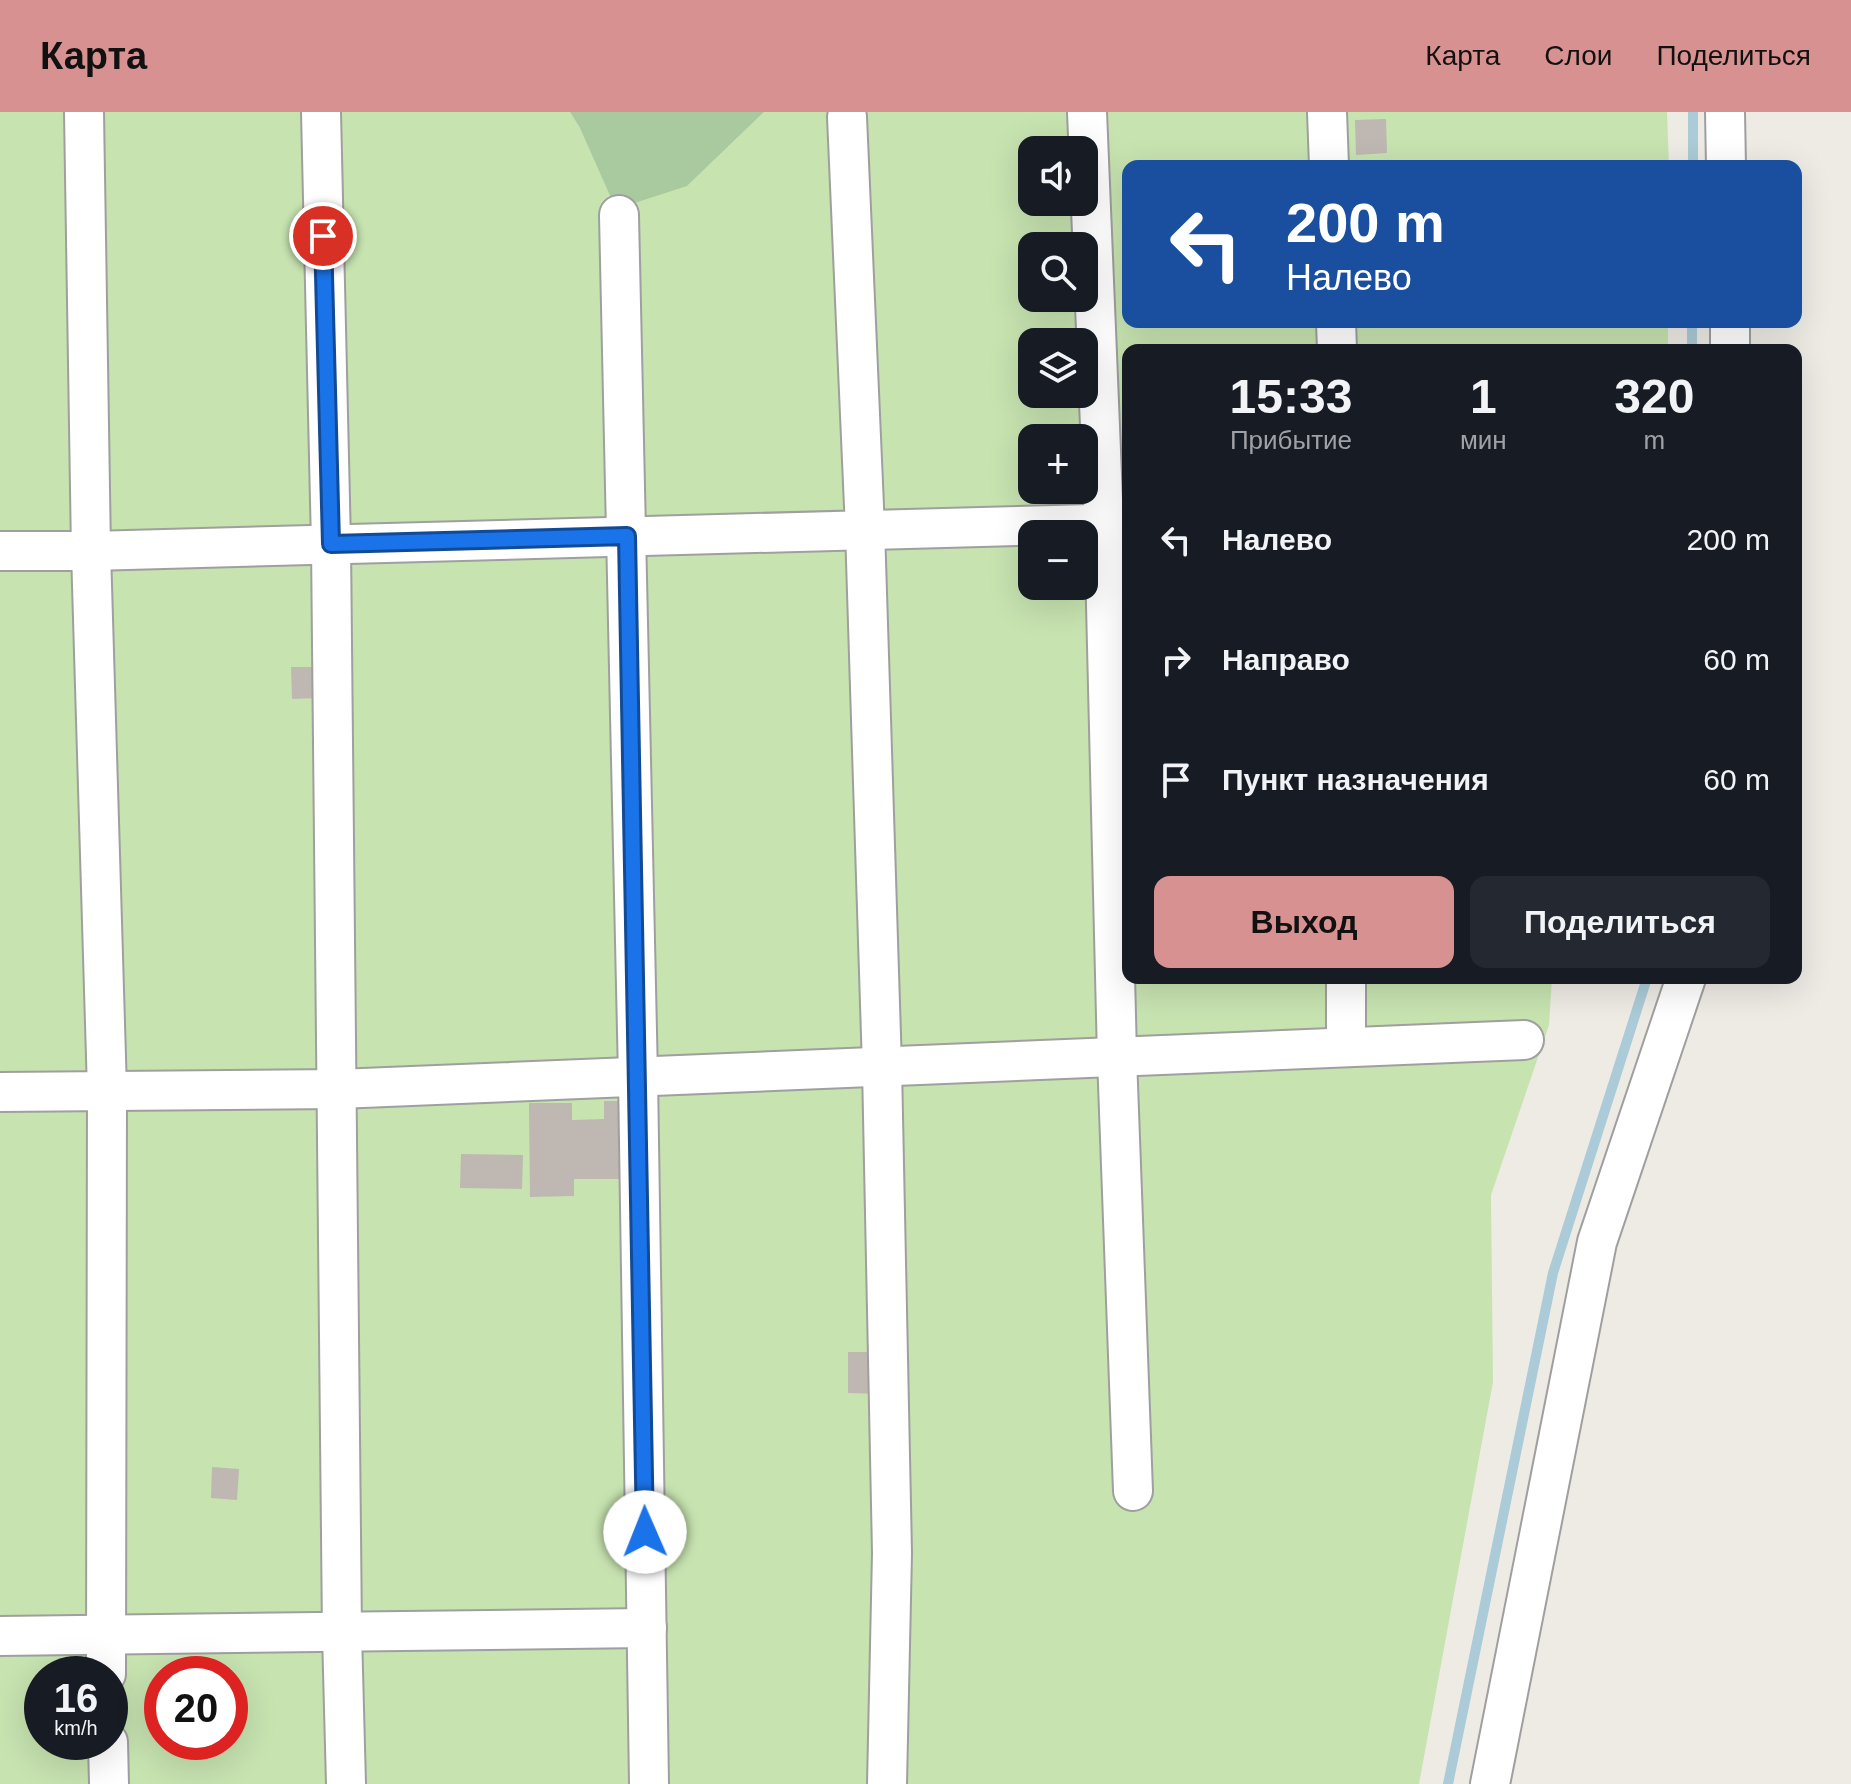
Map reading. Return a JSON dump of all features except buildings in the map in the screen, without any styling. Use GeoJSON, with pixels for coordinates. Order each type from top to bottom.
{"type":"FeatureCollection","features":[{"type":"Feature","properties":{"kind":"street"},"geometry":{"type":"LineString","coordinates":[[84,112],[91,551],[107,1091],[106,1656]]}},
{"type":"Feature","properties":{"kind":"street"},"geometry":{"type":"LineString","coordinates":[[321,112],[331,544],[346,1784]]}},
{"type":"Feature","properties":{"kind":"street"},"geometry":{"type":"LineString","coordinates":[[1087,112],[1116,523],[1117,1057],[1133,1491]]}},
{"type":"Feature","properties":{"kind":"street"},"geometry":{"type":"LineString","coordinates":[[1327,112],[1329,160]]}},
{"type":"Feature","properties":{"kind":"street"},"geometry":{"type":"LineString","coordinates":[[1725,112],[1726,160]]}},
{"type":"Feature","properties":{"kind":"street"},"geometry":{"type":"LineString","coordinates":[[847,117],[865,529],[882,1067],[892,1553],[887,1784]]}},
{"type":"Feature","properties":{"kind":"street"},"geometry":{"type":"LineString","coordinates":[[619,215],[638,1077],[649,1784]]}},
{"type":"Feature","properties":{"kind":"street"},"geometry":{"type":"LineString","coordinates":[[0,551],[1116,523]]}},
{"type":"Feature","properties":{"kind":"street"},"geometry":{"type":"LineString","coordinates":[[1346,984],[1346,1047]]}},
{"type":"Feature","properties":{"kind":"street"},"geometry":{"type":"LineString","coordinates":[[1490,1784],[1597,1242],[1684,984]]}},
{"type":"Feature","properties":{"kind":"street"},"geometry":{"type":"LineString","coordinates":[[0,1092],[338,1089],[1524,1040]]}},
{"type":"Feature","properties":{"kind":"street"},"geometry":{"type":"LineString","coordinates":[[0,1636],[647,1628]]}},
{"type":"Feature","properties":{"kind":"street"},"geometry":{"type":"LineString","coordinates":[[108,1760],[109,1784]]}},
{"type":"Feature","properties":{"kind":"green space"},"geometry":{"type":"Polygon","coordinates":[[[0,112],[570,112],[580,128],[687,186],[764,112],[1667,112],[1669,160],[1122,160],[1122,328],[1668,328],[1668,344],[1122,344],[1122,984],[1552,984],[1549,1025],[1491,1195],[1493,1382],[1419,1784],[0,1784],[0,112]]]}},
{"type":"Feature","properties":{"kind":"green space"},"geometry":{"type":"Polygon","coordinates":[[[570,112],[764,112],[687,186],[616,209],[570,112]]]}},
{"type":"Feature","properties":{"kind":"waterway"},"geometry":{"type":"LineString","coordinates":[[1693,112],[1693,160]]}},
{"type":"Feature","properties":{"kind":"waterway"},"geometry":{"type":"LineString","coordinates":[[1692,328],[1692,344]]}},
{"type":"Feature","properties":{"kind":"waterway"},"geometry":{"type":"LineString","coordinates":[[1448,1784],[1553,1273],[1645,984]]}},
{"type":"Feature","properties":{"kind":"route"},"geometry":{"type":"LineString","coordinates":[[323,236],[331,544],[627,536],[645,1532]]}}]}
